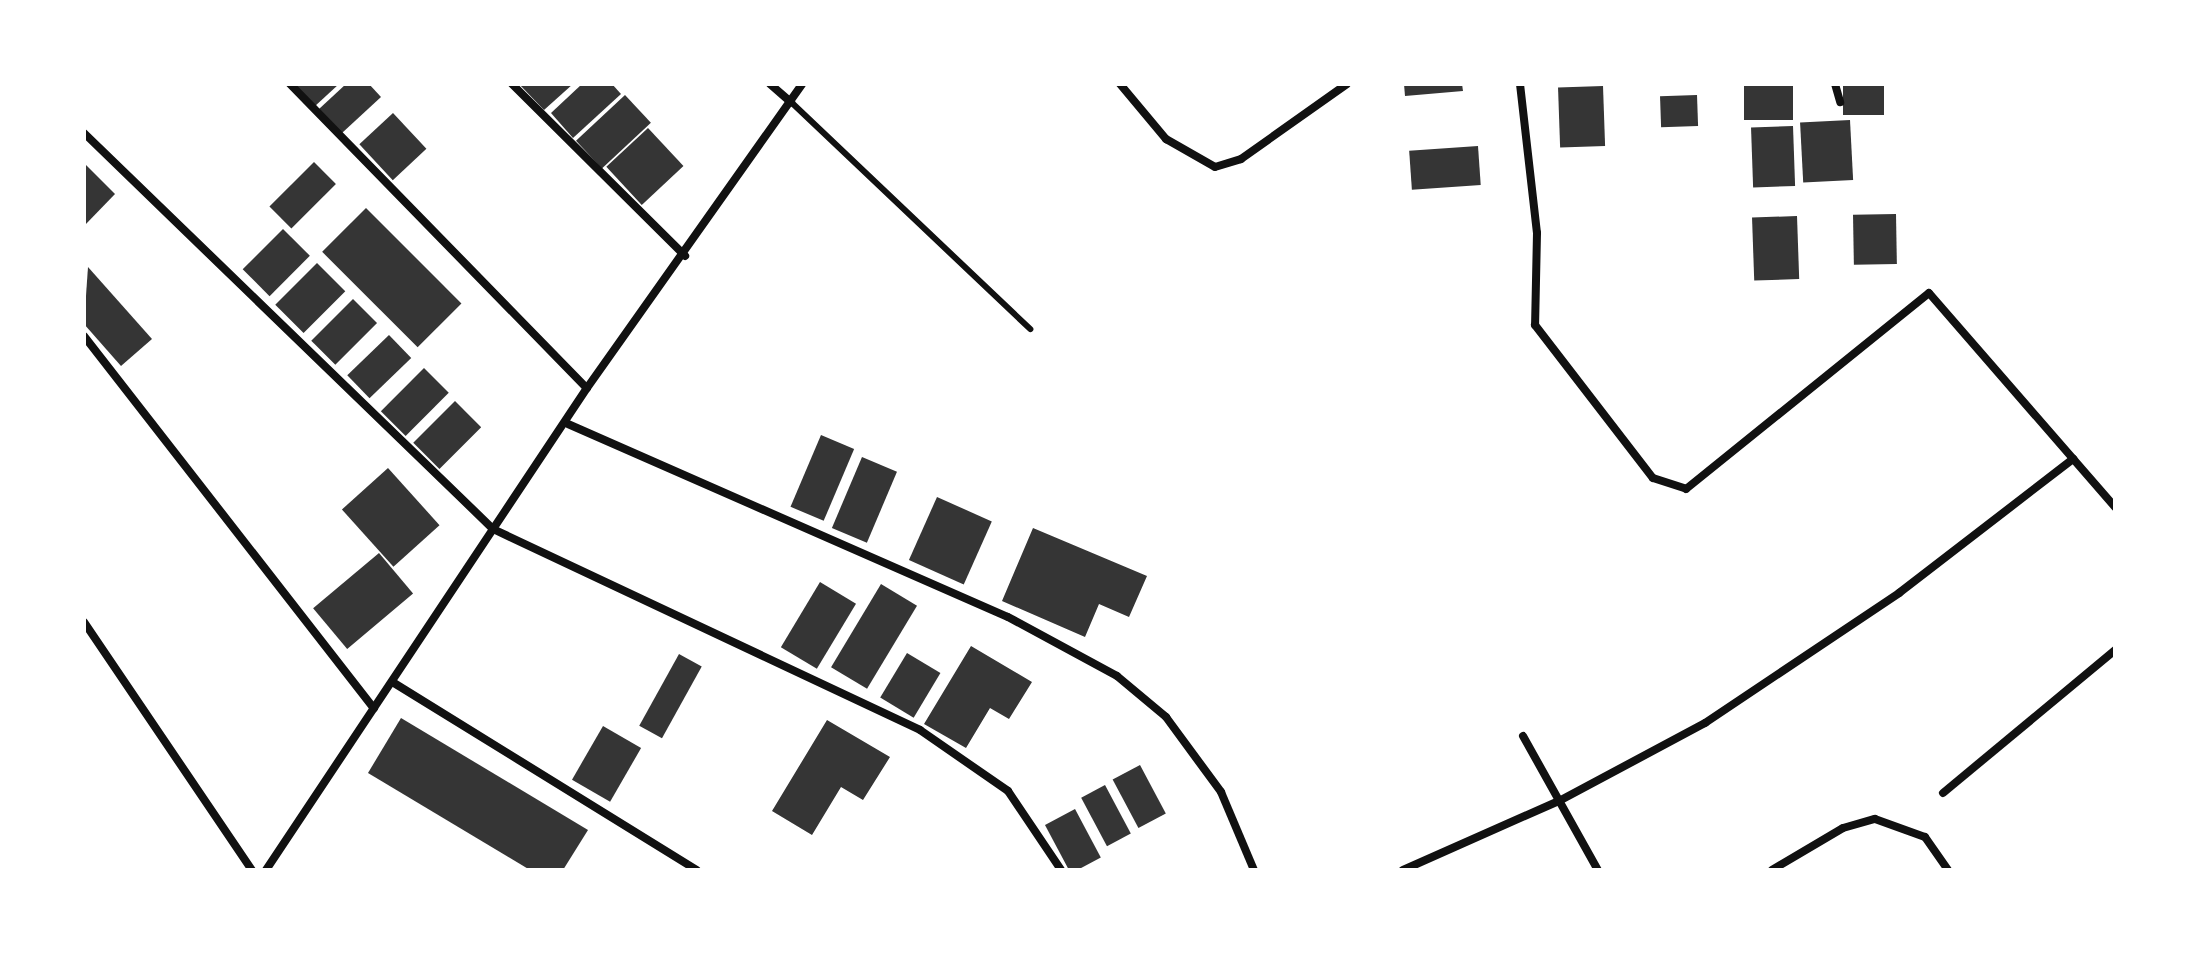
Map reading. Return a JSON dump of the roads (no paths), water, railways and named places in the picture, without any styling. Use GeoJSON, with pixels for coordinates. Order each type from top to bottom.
{"type":"FeatureCollection","features":[{"type":"Feature","properties":{"kind":"street"},"geometry":{"type":"LineString","coordinates":[[290,84],[587,388]]}},
{"type":"Feature","properties":{"kind":"street"},"geometry":{"type":"LineString","coordinates":[[512,84],[685,256]]}},
{"type":"Feature","properties":{"kind":"street"},"geometry":{"type":"LineString","coordinates":[[770,84],[791,102]]}},
{"type":"Feature","properties":{"kind":"street"},"geometry":{"type":"LineString","coordinates":[[266,870],[394,683],[493,529],[568,424],[587,388],[685,256],[802,84]]}},
{"type":"Feature","properties":{"kind":"street"},"geometry":{"type":"LineString","coordinates":[[1120,84],[1166,139],[1215,167],[1241,159],[1347,84]]}},
{"type":"Feature","properties":{"kind":"street"},"geometry":{"type":"LineString","coordinates":[[1520,84],[1537,233],[1535,325],[1653,478],[1686,489],[1929,293],[2115,507]]}},
{"type":"Feature","properties":{"kind":"street"},"geometry":{"type":"LineString","coordinates":[[1835,84],[1840,102]]}},
{"type":"Feature","properties":{"kind":"street"},"geometry":{"type":"LineString","coordinates":[[84,133],[493,529],[920,730],[1008,791],[1061,870]]}},
{"type":"Feature","properties":{"kind":"street"},"geometry":{"type":"LineString","coordinates":[[84,336],[374,708]]}},
{"type":"Feature","properties":{"kind":"street"},"geometry":{"type":"LineString","coordinates":[[568,424],[1008,617],[1117,676],[1166,717],[1221,792],[1254,870]]}},
{"type":"Feature","properties":{"kind":"street"},"geometry":{"type":"LineString","coordinates":[[1403,870],[1559,801],[1744,697],[1899,593],[2073,459]]}},
{"type":"Feature","properties":{"kind":"street"},"geometry":{"type":"LineString","coordinates":[[84,622],[252,870]]}},
{"type":"Feature","properties":{"kind":"street"},"geometry":{"type":"LineString","coordinates":[[1943,793],[2115,650]]}},
{"type":"Feature","properties":{"kind":"street"},"geometry":{"type":"LineString","coordinates":[[394,683],[697,870]]}},
{"type":"Feature","properties":{"kind":"street"},"geometry":{"type":"LineString","coordinates":[[1523,736],[1598,870]]}},
{"type":"Feature","properties":{"kind":"street"},"geometry":{"type":"LineString","coordinates":[[1772,870],[1843,828],[1875,819],[1925,837],[1948,870]]}},
{"type":"Feature","properties":{"kind":"lane"},"geometry":{"type":"LineString","coordinates":[[791,102],[1030,329]]}}]}
